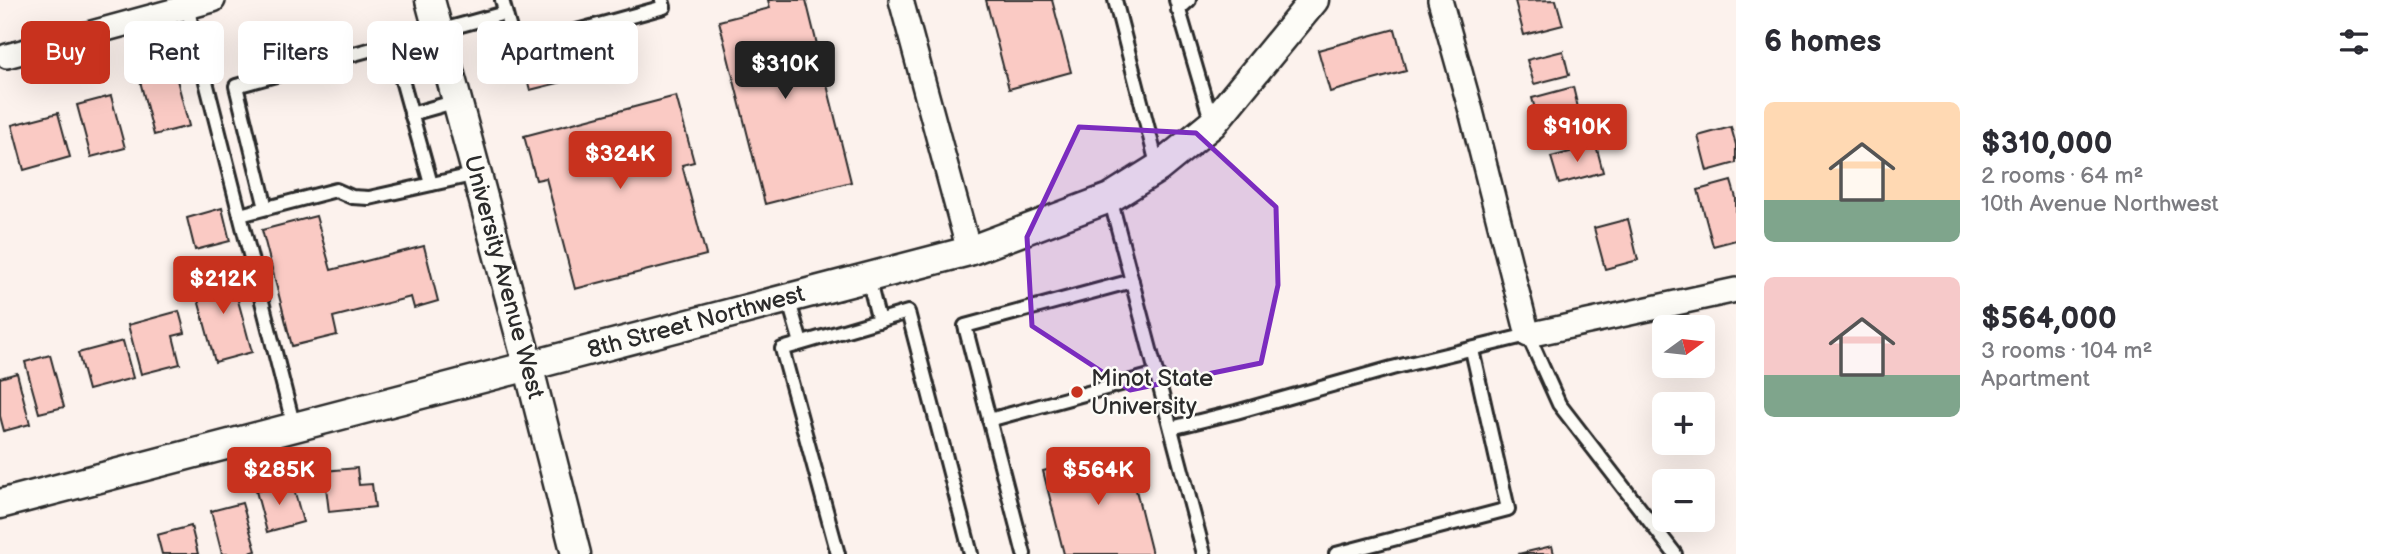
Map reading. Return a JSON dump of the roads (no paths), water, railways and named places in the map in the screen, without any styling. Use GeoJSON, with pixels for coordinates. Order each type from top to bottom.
{"type":"FeatureCollection","features":[{"type":"Feature","properties":{"kind":"street"},"geometry":{"type":"LineString","coordinates":[[7,56],[213,0]]}},
{"type":"Feature","properties":{"kind":"street","name":"University Avenue West"},"geometry":{"type":"LineString","coordinates":[[430,0],[436,21]]}},
{"type":"Feature","properties":{"kind":"street"},"geometry":{"type":"LineString","coordinates":[[901,0],[969,251]]}},
{"type":"Feature","properties":{"kind":"street","name":"8th Street Northwest"},"geometry":{"type":"LineString","coordinates":[[0,504],[969,251],[1110,198],[1158,168],[1212,124],[1314,0]]}},
{"type":"Feature","properties":{"kind":"street"},"geometry":{"type":"LineString","coordinates":[[1440,0],[1528,335],[1736,290]]}},
{"type":"Feature","properties":{"kind":"street","name":"University Avenue West"},"geometry":{"type":"LineString","coordinates":[[453,84],[576,554]]}},
{"type":"Feature","properties":{"kind":"lane"},"geometry":{"type":"LineString","coordinates":[[463,22],[503,6],[514,48],[664,7],[662,0]]}},
{"type":"Feature","properties":{"kind":"lane"},"geometry":{"type":"LineString","coordinates":[[1115,0],[1158,168]]}},
{"type":"Feature","properties":{"kind":"lane"},"geometry":{"type":"LineString","coordinates":[[1189,0],[1177,5],[1212,124]]}},
{"type":"Feature","properties":{"kind":"lane"},"geometry":{"type":"LineString","coordinates":[[187,7],[294,427]]}},
{"type":"Feature","properties":{"kind":"lane"},"geometry":{"type":"LineString","coordinates":[[266,208],[236,86],[367,51]]}},
{"type":"Feature","properties":{"kind":"lane"},"geometry":{"type":"LineString","coordinates":[[403,84],[431,184]]}},
{"type":"Feature","properties":{"kind":"lane"},"geometry":{"type":"LineString","coordinates":[[411,114],[457,101]]}},
{"type":"Feature","properties":{"kind":"lane"},"geometry":{"type":"LineString","coordinates":[[240,215],[336,190],[352,197],[369,198],[477,174]]}},
{"type":"Feature","properties":{"kind":"lane"},"geometry":{"type":"LineString","coordinates":[[1110,198],[1204,554]]}},
{"type":"Feature","properties":{"kind":"lane"},"geometry":{"type":"LineString","coordinates":[[867,277],[878,321]]}},
{"type":"Feature","properties":{"kind":"lane"},"geometry":{"type":"LineString","coordinates":[[1024,554],[965,326],[1132,281]]}},
{"type":"Feature","properties":{"kind":"lane"},"geometry":{"type":"LineString","coordinates":[[788,298],[801,343]]}},
{"type":"Feature","properties":{"kind":"lane"},"geometry":{"type":"LineString","coordinates":[[838,554],[782,348],[908,312],[971,554]]}},
{"type":"Feature","properties":{"kind":"lane"},"geometry":{"type":"LineString","coordinates":[[1171,428],[1392,368],[1528,335],[1559,404],[1675,554]]}},
{"type":"Feature","properties":{"kind":"lane"},"geometry":{"type":"LineString","coordinates":[[1336,554],[1508,509],[1472,350]]}},
{"type":"Feature","properties":{"kind":"lane"},"geometry":{"type":"LineString","coordinates":[[989,420],[1157,374]]}},
{"type":"Feature","properties":{"kind":"place","name":"Minot State University"},"geometry":{"type":"Point","coordinates":[1077,392]}}]}
